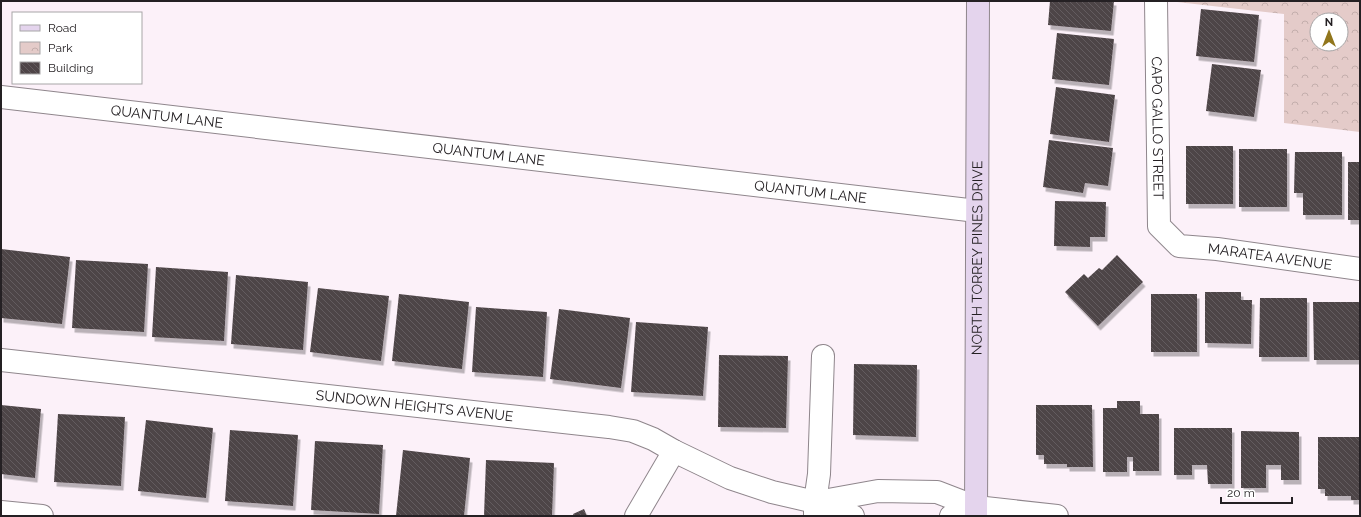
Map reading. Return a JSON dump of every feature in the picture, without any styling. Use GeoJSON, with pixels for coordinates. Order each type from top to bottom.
{"type":"FeatureCollection","features":[{"type":"Feature","properties":{"kind":"street","name":"NORTH TORREY PINES DRIVE"},"geometry":{"type":"LineString","coordinates":[[976,512],[978,1]]}},
{"type":"Feature","properties":{"kind":"street","name":"CAPO GALLO STREET"},"geometry":{"type":"LineString","coordinates":[[1156,1],[1159,226],[1179,246]]}},
{"type":"Feature","properties":{"kind":"street","name":"QUANTUM LANE"},"geometry":{"type":"LineString","coordinates":[[1,97],[977,211]]}},
{"type":"Feature","properties":{"kind":"street","name":"MARATEA AVENUE"},"geometry":{"type":"LineString","coordinates":[[1179,246],[1217,249],[1360,269]]}},
{"type":"Feature","properties":{"kind":"street"},"geometry":{"type":"LineString","coordinates":[[815,509],[819,474],[823,356]]}},
{"type":"Feature","properties":{"kind":"street","name":"SUNDOWN HEIGHTS AVENUE"},"geometry":{"type":"LineString","coordinates":[[1,360],[609,427],[633,432],[653,439],[674,451],[730,478],[772,492],[815,509],[853,516]]}},
{"type":"Feature","properties":{"kind":"street"},"geometry":{"type":"LineString","coordinates":[[636,516],[674,451]]}},
{"type":"Feature","properties":{"kind":"street","name":"SUNDOWN HEIGHTS AVENUE"},"geometry":{"type":"LineString","coordinates":[[815,509],[878,491],[938,492],[976,512]]}},
{"type":"Feature","properties":{"kind":"street"},"geometry":{"type":"LineString","coordinates":[[1,512],[42,516]]}},
{"type":"Feature","properties":{"kind":"street"},"geometry":{"type":"LineString","coordinates":[[951,516],[976,512],[1057,516]]}},
{"type":"Feature","properties":{"kind":"green space"},"geometry":{"type":"Polygon","coordinates":[[[1177,1],[1360,1],[1360,132],[1284,123],[1284,14],[1177,1]]]}},
{"type":"Feature","properties":{"kind":"building"},"geometry":{"type":"Polygon","coordinates":[[[1050,1],[1114,1],[1111,31],[1048,25],[1050,1]]]}},
{"type":"Feature","properties":{"kind":"building"},"geometry":{"type":"Polygon","coordinates":[[[1201,9],[1259,15],[1254,62],[1196,56],[1201,9]]]}},
{"type":"Feature","properties":{"kind":"building"},"geometry":{"type":"Polygon","coordinates":[[[1057,33],[1114,39],[1109,85],[1052,79],[1057,33]]]}},
{"type":"Feature","properties":{"kind":"building"},"geometry":{"type":"Polygon","coordinates":[[[1212,64],[1261,70],[1254,117],[1206,111],[1212,64]]]}},
{"type":"Feature","properties":{"kind":"building"},"geometry":{"type":"Polygon","coordinates":[[[1056,87],[1115,95],[1109,142],[1050,134],[1056,87]]]}},
{"type":"Feature","properties":{"kind":"building"},"geometry":{"type":"Polygon","coordinates":[[[1049,140],[1113,148],[1108,186],[1085,183],[1083,193],[1043,187],[1049,140]]]}},
{"type":"Feature","properties":{"kind":"building"},"geometry":{"type":"Polygon","coordinates":[[[1186,146],[1233,146],[1233,204],[1186,204],[1186,146]]]}},
{"type":"Feature","properties":{"kind":"building"},"geometry":{"type":"Polygon","coordinates":[[[1239,149],[1287,149],[1287,207],[1239,207],[1239,149]]]}},
{"type":"Feature","properties":{"kind":"building"},"geometry":{"type":"Polygon","coordinates":[[[1295,152],[1342,152],[1342,215],[1303,215],[1303,193],[1294,193],[1295,152]]]}},
{"type":"Feature","properties":{"kind":"building"},"geometry":{"type":"Polygon","coordinates":[[[1348,162],[1360,162],[1360,220],[1348,220],[1348,162]]]}},
{"type":"Feature","properties":{"kind":"building"},"geometry":{"type":"Polygon","coordinates":[[[1055,201],[1106,202],[1105,237],[1090,237],[1090,247],[1054,246],[1055,201]]]}},
{"type":"Feature","properties":{"kind":"building"},"geometry":{"type":"Polygon","coordinates":[[[1,249],[70,257],[62,324],[1,318],[1,249]]]}},
{"type":"Feature","properties":{"kind":"building"},"geometry":{"type":"Polygon","coordinates":[[[1117,255],[1143,282],[1098,326],[1065,292],[1084,274],[1088,278],[1099,268],[1102,270],[1117,255]]]}},
{"type":"Feature","properties":{"kind":"building"},"geometry":{"type":"Polygon","coordinates":[[[76,260],[148,264],[144,332],[72,328],[76,260]]]}},
{"type":"Feature","properties":{"kind":"building"},"geometry":{"type":"Polygon","coordinates":[[[156,267],[228,272],[224,341],[152,337],[156,267]]]}},
{"type":"Feature","properties":{"kind":"building"},"geometry":{"type":"Polygon","coordinates":[[[236,275],[308,282],[303,350],[231,344],[236,275]]]}},
{"type":"Feature","properties":{"kind":"building"},"geometry":{"type":"Polygon","coordinates":[[[318,288],[389,296],[381,361],[310,352],[318,288]]]}},
{"type":"Feature","properties":{"kind":"building"},"geometry":{"type":"Polygon","coordinates":[[[1205,292],[1241,292],[1241,300],[1252,300],[1251,344],[1205,343],[1205,292]]]}},
{"type":"Feature","properties":{"kind":"building"},"geometry":{"type":"Polygon","coordinates":[[[399,294],[469,302],[462,369],[392,361],[399,294]]]}},
{"type":"Feature","properties":{"kind":"building"},"geometry":{"type":"Polygon","coordinates":[[[1151,294],[1197,294],[1197,352],[1151,352],[1151,294]]]}},
{"type":"Feature","properties":{"kind":"building"},"geometry":{"type":"Polygon","coordinates":[[[1260,298],[1307,298],[1307,357],[1259,357],[1260,298]]]}},
{"type":"Feature","properties":{"kind":"building"},"geometry":{"type":"Polygon","coordinates":[[[1313,302],[1360,302],[1360,360],[1314,360],[1313,302]]]}},
{"type":"Feature","properties":{"kind":"building"},"geometry":{"type":"Polygon","coordinates":[[[476,307],[547,312],[543,377],[472,372],[476,307]]]}},
{"type":"Feature","properties":{"kind":"building"},"geometry":{"type":"Polygon","coordinates":[[[559,309],[630,318],[621,388],[550,379],[559,309]]]}},
{"type":"Feature","properties":{"kind":"building"},"geometry":{"type":"Polygon","coordinates":[[[636,322],[708,327],[703,396],[631,392],[636,322]]]}},
{"type":"Feature","properties":{"kind":"building"},"geometry":{"type":"Polygon","coordinates":[[[719,355],[788,356],[786,428],[718,427],[719,355]]]}},
{"type":"Feature","properties":{"kind":"building"},"geometry":{"type":"Polygon","coordinates":[[[854,364],[917,365],[916,437],[853,435],[854,364]]]}},
{"type":"Feature","properties":{"kind":"building"},"geometry":{"type":"Polygon","coordinates":[[[1117,401],[1140,401],[1140,414],[1159,414],[1159,471],[1133,471],[1133,457],[1127,457],[1127,472],[1103,472],[1103,408],[1117,408],[1117,401]]]}},
{"type":"Feature","properties":{"kind":"building"},"geometry":{"type":"Polygon","coordinates":[[[1,405],[41,409],[35,478],[1,474],[1,405]]]}},
{"type":"Feature","properties":{"kind":"building"},"geometry":{"type":"Polygon","coordinates":[[[1036,405],[1092,405],[1093,467],[1067,467],[1067,464],[1044,464],[1044,455],[1036,455],[1036,405]]]}},
{"type":"Feature","properties":{"kind":"building"},"geometry":{"type":"Polygon","coordinates":[[[58,414],[125,417],[121,486],[54,482],[58,414]]]}},
{"type":"Feature","properties":{"kind":"building"},"geometry":{"type":"Polygon","coordinates":[[[146,420],[213,428],[206,498],[138,491],[146,420]]]}},
{"type":"Feature","properties":{"kind":"building"},"geometry":{"type":"Polygon","coordinates":[[[1174,428],[1232,428],[1232,484],[1208,484],[1207,465],[1192,465],[1192,475],[1174,475],[1174,428]]]}},
{"type":"Feature","properties":{"kind":"building"},"geometry":{"type":"Polygon","coordinates":[[[230,430],[298,435],[293,506],[225,501],[230,430]]]}},
{"type":"Feature","properties":{"kind":"building"},"geometry":{"type":"Polygon","coordinates":[[[1241,431],[1299,432],[1299,480],[1281,480],[1281,465],[1266,465],[1266,488],[1241,488],[1241,431]]]}},
{"type":"Feature","properties":{"kind":"building"},"geometry":{"type":"Polygon","coordinates":[[[1318,437],[1360,437],[1360,500],[1351,500],[1351,496],[1325,496],[1325,489],[1318,489],[1318,437]]]}},
{"type":"Feature","properties":{"kind":"building"},"geometry":{"type":"Polygon","coordinates":[[[315,441],[383,445],[379,514],[311,510],[315,441]]]}},
{"type":"Feature","properties":{"kind":"building"},"geometry":{"type":"Polygon","coordinates":[[[403,450],[470,458],[464,516],[396,516],[403,450]]]}},
{"type":"Feature","properties":{"kind":"building"},"geometry":{"type":"Polygon","coordinates":[[[486,460],[554,463],[552,516],[484,516],[486,460]]]}},
{"type":"Feature","properties":{"kind":"building"},"geometry":{"type":"Polygon","coordinates":[[[584,509],[587,516],[574,516],[573,514],[584,509]]]}}]}
